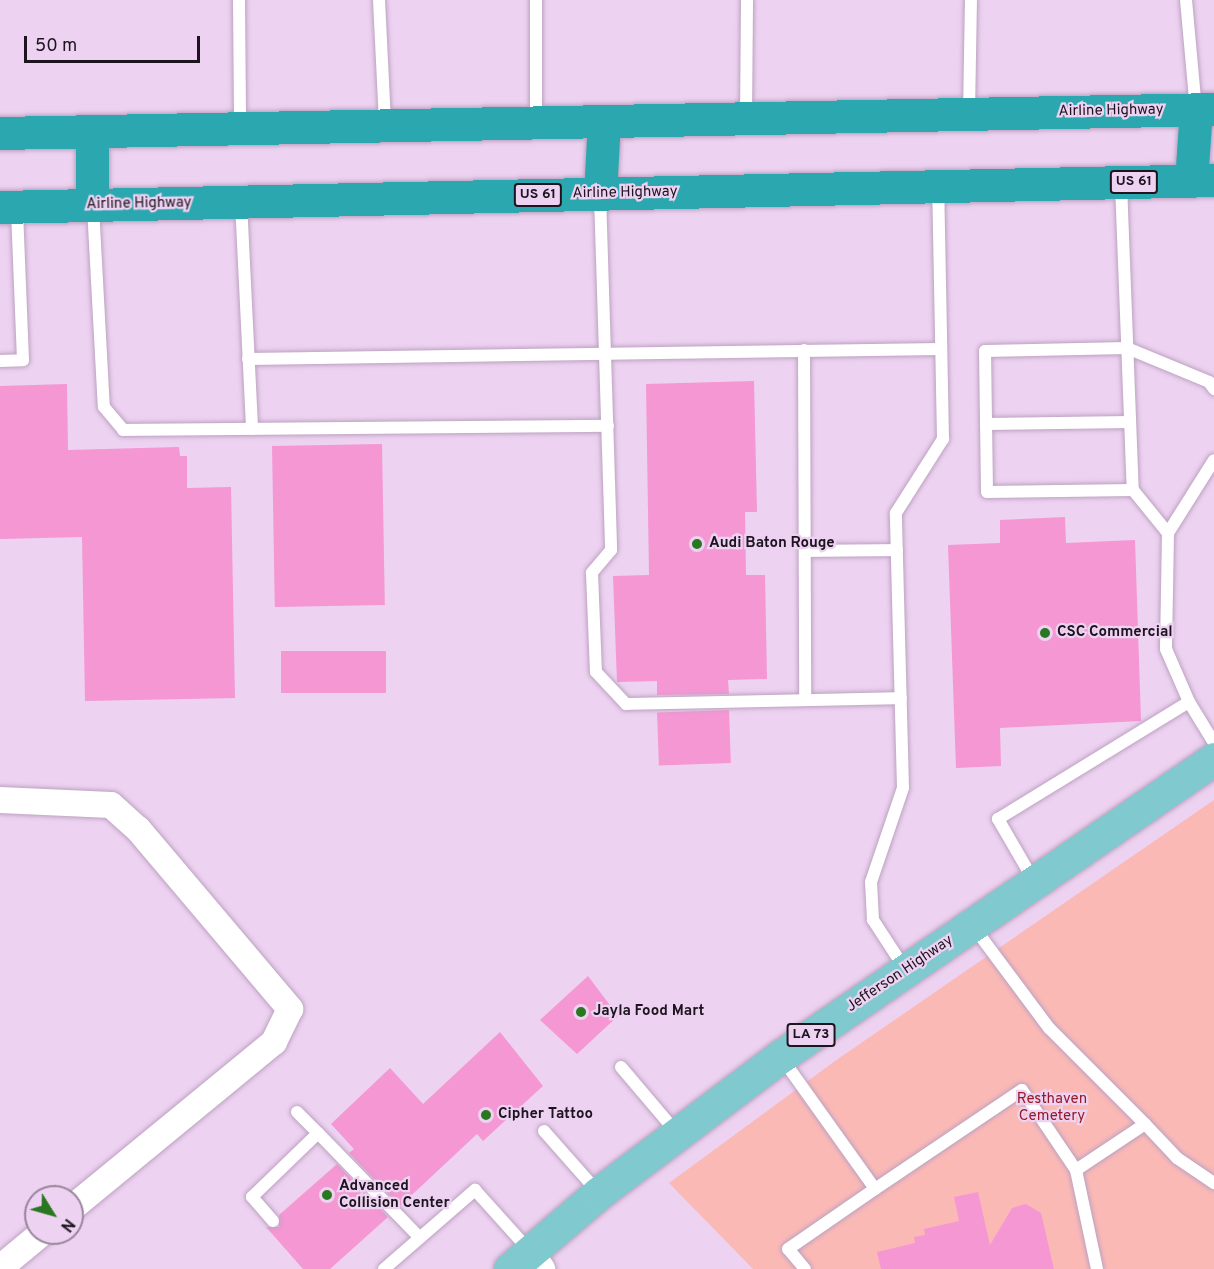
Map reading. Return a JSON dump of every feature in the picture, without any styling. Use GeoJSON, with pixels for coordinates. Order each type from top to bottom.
{"type":"FeatureCollection","features":[{"type":"Feature","properties":{"kind":"highway","name":"Airline Highway"},"geometry":{"type":"LineString","coordinates":[[0,133],[1205,109]]}},
{"type":"Feature","properties":{"kind":"highway"},"geometry":{"type":"LineString","coordinates":[[1202,181],[1205,109]]}},
{"type":"Feature","properties":{"kind":"highway"},"geometry":{"type":"LineString","coordinates":[[600,194],[604,121]]}},
{"type":"Feature","properties":{"kind":"highway"},"geometry":{"type":"LineString","coordinates":[[92,131],[93,205]]}},
{"type":"Feature","properties":{"kind":"highway","name":"Airline Highway"},"geometry":{"type":"LineString","coordinates":[[9,207],[1202,181]]}},
{"type":"Feature","properties":{"kind":"main road","name":"Jefferson Highway"},"geometry":{"type":"LineString","coordinates":[[527,1263],[599,1193],[677,1132],[781,1056],[1214,759]]}},
{"type":"Feature","properties":{"kind":"street"},"geometry":{"type":"LineString","coordinates":[[0,800],[111,805],[138,829],[290,1009],[274,1042],[84,1198]]}},
{"type":"Feature","properties":{"kind":"street"},"geometry":{"type":"LineString","coordinates":[[0,1268],[28,1245]]}},
{"type":"Feature","properties":{"kind":"lane"},"geometry":{"type":"LineString","coordinates":[[239,0],[240,128]]}},
{"type":"Feature","properties":{"kind":"lane"},"geometry":{"type":"LineString","coordinates":[[378,0],[385,125]]}},
{"type":"Feature","properties":{"kind":"lane"},"geometry":{"type":"LineString","coordinates":[[536,0],[536,122]]}},
{"type":"Feature","properties":{"kind":"lane"},"geometry":{"type":"LineString","coordinates":[[746,118],[747,0]]}},
{"type":"Feature","properties":{"kind":"lane"},"geometry":{"type":"LineString","coordinates":[[969,114],[971,0]]}},
{"type":"Feature","properties":{"kind":"lane"},"geometry":{"type":"LineString","coordinates":[[1186,0],[1205,109]]}},
{"type":"Feature","properties":{"kind":"lane"},"geometry":{"type":"LineString","coordinates":[[1120,183],[1133,490],[1168,532]]}},
{"type":"Feature","properties":{"kind":"lane"},"geometry":{"type":"LineString","coordinates":[[906,970],[873,920],[871,882],[903,788],[896,513],[943,439],[939,187]]}},
{"type":"Feature","properties":{"kind":"lane"},"geometry":{"type":"LineString","coordinates":[[600,194],[603,356],[609,426],[611,550],[592,573],[596,672],[626,704],[901,698]]}},
{"type":"Feature","properties":{"kind":"lane"},"geometry":{"type":"LineString","coordinates":[[241,202],[252,429]]}},
{"type":"Feature","properties":{"kind":"lane"},"geometry":{"type":"LineString","coordinates":[[93,205],[104,407],[123,430],[609,426]]}},
{"type":"Feature","properties":{"kind":"lane"},"geometry":{"type":"LineString","coordinates":[[0,361],[22,360],[9,207]]}},
{"type":"Feature","properties":{"kind":"lane"},"geometry":{"type":"LineString","coordinates":[[1133,490],[987,492],[985,351],[1127,348],[1209,382],[1214,389]]}},
{"type":"Feature","properties":{"kind":"lane"},"geometry":{"type":"LineString","coordinates":[[249,359],[603,356],[804,350],[941,349]]}},
{"type":"Feature","properties":{"kind":"lane"},"geometry":{"type":"LineString","coordinates":[[804,350],[805,700]]}},
{"type":"Feature","properties":{"kind":"lane"},"geometry":{"type":"LineString","coordinates":[[986,424],[1130,422]]}},
{"type":"Feature","properties":{"kind":"lane"},"geometry":{"type":"LineString","coordinates":[[1214,460],[1168,532],[1166,649],[1189,702],[1214,743]]}},
{"type":"Feature","properties":{"kind":"lane"},"geometry":{"type":"LineString","coordinates":[[805,551],[897,550]]}},
{"type":"Feature","properties":{"kind":"lane"},"geometry":{"type":"LineString","coordinates":[[1034,882],[998,819],[1189,702]]}},
{"type":"Feature","properties":{"kind":"lane"},"geometry":{"type":"LineString","coordinates":[[972,925],[1048,1028],[1177,1158],[1214,1183]]}},
{"type":"Feature","properties":{"kind":"lane"},"geometry":{"type":"LineString","coordinates":[[781,1056],[875,1189]]}},
{"type":"Feature","properties":{"kind":"lane"},"geometry":{"type":"LineString","coordinates":[[621,1068],[677,1132]]}},
{"type":"Feature","properties":{"kind":"lane"},"geometry":{"type":"LineString","coordinates":[[806,1269],[788,1249],[1022,1090],[1076,1170],[1097,1269]]}},
{"type":"Feature","properties":{"kind":"lane"},"geometry":{"type":"LineString","coordinates":[[297,1112],[420,1238]]}},
{"type":"Feature","properties":{"kind":"lane"},"geometry":{"type":"LineString","coordinates":[[1076,1170],[1145,1124]]}},
{"type":"Feature","properties":{"kind":"lane"},"geometry":{"type":"LineString","coordinates":[[544,1131],[599,1193]]}},
{"type":"Feature","properties":{"kind":"lane"},"geometry":{"type":"LineString","coordinates":[[273,1221],[252,1197],[318,1133]]}},
{"type":"Feature","properties":{"kind":"lane"},"geometry":{"type":"LineString","coordinates":[[384,1269],[475,1190],[527,1263]]}},
{"type":"Feature","properties":{"kind":"green space","name":"Resthaven Cemetery"},"geometry":{"type":"Polygon","coordinates":[[[1214,800],[1214,1269],[753,1269],[669,1183],[835,1061],[1214,800]]]}},
{"type":"Feature","properties":{"kind":"building","name":"Audi Baton Rouge"},"geometry":{"type":"Polygon","coordinates":[[[754,381],[757,512],[745,512],[746,575],[765,575],[767,679],[728,680],[729,694],[657,695],[657,681],[617,682],[613,576],[649,575],[646,384],[754,381]]]}},
{"type":"Feature","properties":{"kind":"building"},"geometry":{"type":"Polygon","coordinates":[[[67,384],[68,450],[179,447],[180,456],[187,456],[187,488],[231,487],[235,698],[85,701],[82,537],[0,539],[0,386],[67,384]]]}},
{"type":"Feature","properties":{"kind":"building"},"geometry":{"type":"Polygon","coordinates":[[[382,444],[385,605],[275,607],[272,446],[382,444]]]}},
{"type":"Feature","properties":{"kind":"building","name":"CSC Commercial"},"geometry":{"type":"Polygon","coordinates":[[[1065,517],[1066,543],[1135,540],[1141,721],[1000,728],[1001,766],[956,768],[948,545],[1000,543],[1000,520],[1065,517]]]}},
{"type":"Feature","properties":{"kind":"building"},"geometry":{"type":"Polygon","coordinates":[[[281,651],[386,651],[386,693],[281,693],[281,651]]]}},
{"type":"Feature","properties":{"kind":"building"},"geometry":{"type":"Polygon","coordinates":[[[729,710],[731,763],[659,765],[657,713],[729,710]]]}},
{"type":"Feature","properties":{"kind":"building","name":"Jayla Food Mart"},"geometry":{"type":"Polygon","coordinates":[[[588,976],[618,1016],[577,1054],[540,1020],[588,976]]]}},
{"type":"Feature","properties":{"kind":"building"},"geometry":{"type":"Polygon","coordinates":[[[500,1032],[543,1086],[483,1141],[477,1134],[400,1206],[349,1153],[354,1149],[331,1124],[390,1068],[423,1104],[500,1032]]]}},
{"type":"Feature","properties":{"kind":"building","name":"Advanced Collision Center"},"geometry":{"type":"Polygon","coordinates":[[[337,1164],[388,1217],[330,1269],[303,1269],[266,1227],[279,1227],[279,1215],[337,1164]]]}},
{"type":"Feature","properties":{"kind":"building"},"geometry":{"type":"Polygon","coordinates":[[[978,1192],[990,1245],[1012,1208],[1026,1204],[1041,1213],[1054,1269],[881,1269],[877,1252],[915,1243],[914,1237],[925,1235],[924,1229],[959,1221],[954,1197],[978,1192]]]}},
{"type":"Feature","properties":{"kind":"place","name":"Audi Baton Rouge"},"geometry":{"type":"Point","coordinates":[697,544]}},
{"type":"Feature","properties":{"kind":"place","name":"CSC Commercial"},"geometry":{"type":"Point","coordinates":[1045,633]}},
{"type":"Feature","properties":{"kind":"place","name":"Jayla Food Mart"},"geometry":{"type":"Point","coordinates":[581,1012]}},
{"type":"Feature","properties":{"kind":"place","name":"Cipher Tattoo"},"geometry":{"type":"Point","coordinates":[486,1115]}},
{"type":"Feature","properties":{"kind":"place","name":"Advanced Collision Center"},"geometry":{"type":"Point","coordinates":[327,1195]}}]}
